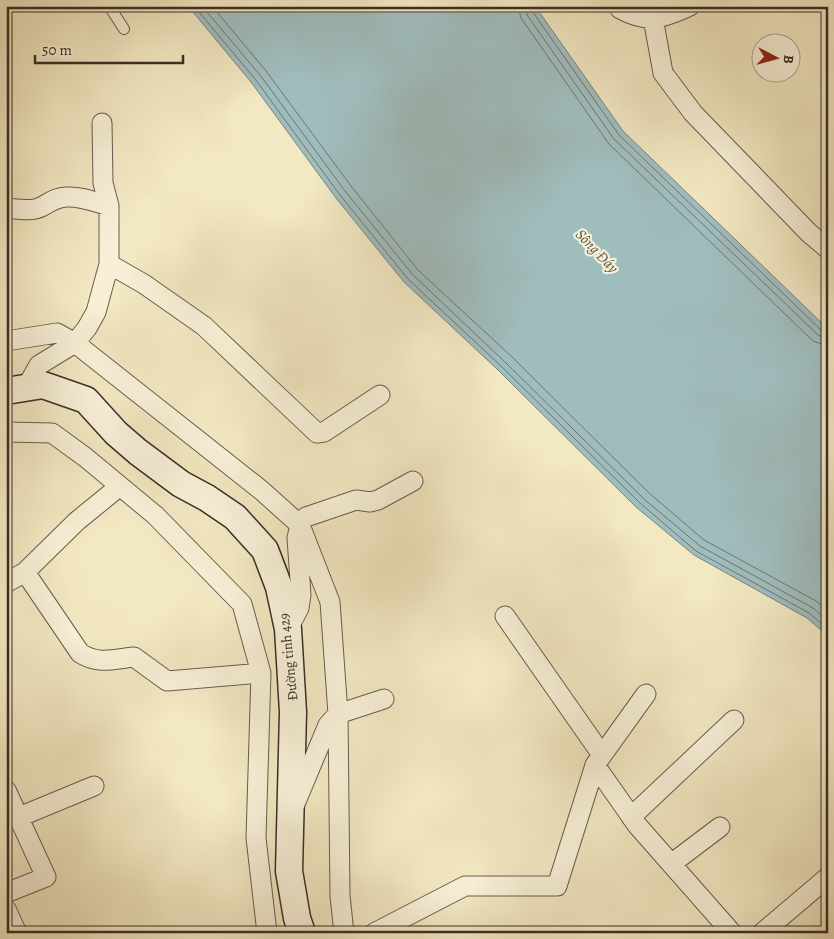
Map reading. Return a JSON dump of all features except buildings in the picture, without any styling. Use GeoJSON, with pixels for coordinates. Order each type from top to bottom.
{"type":"FeatureCollection","features":[{"type":"Feature","properties":{"kind":"main road","name":"Đường tỉnh 429"},"geometry":{"type":"LineString","coordinates":[[16,390],[43,386],[86,400],[116,433],[138,452],[181,484],[207,498],[235,517],[265,550],[279,587],[288,629],[293,712],[289,871],[297,918],[302,933]]}},
{"type":"Feature","properties":{"kind":"street"},"geometry":{"type":"LineString","coordinates":[[619,6],[620,10],[642,19],[654,18],[690,6]]}},
{"type":"Feature","properties":{"kind":"street"},"geometry":{"type":"LineString","coordinates":[[654,18],[663,73],[693,113],[809,233],[828,249]]}},
{"type":"Feature","properties":{"kind":"street"},"geometry":{"type":"LineString","coordinates":[[16,390],[39,365],[75,343],[87,328],[96,312],[108,264],[109,206],[103,183],[102,123]]}},
{"type":"Feature","properties":{"kind":"street"},"geometry":{"type":"LineString","coordinates":[[6,208],[29,210],[42,207],[51,200],[68,197],[86,199],[109,206]]}},
{"type":"Feature","properties":{"kind":"street"},"geometry":{"type":"LineString","coordinates":[[108,264],[144,284],[204,326],[317,433],[324,432],[380,395]]}},
{"type":"Feature","properties":{"kind":"street"},"geometry":{"type":"LineString","coordinates":[[6,341],[58,333],[75,343],[261,490],[300,525],[330,602],[338,714],[340,896],[344,933]]}},
{"type":"Feature","properties":{"kind":"street"},"geometry":{"type":"LineString","coordinates":[[6,432],[52,433],[155,514],[242,604],[261,673],[256,838],[267,933]]}},
{"type":"Feature","properties":{"kind":"street"},"geometry":{"type":"LineString","coordinates":[[288,629],[299,608],[301,595],[297,538],[300,525],[306,517],[356,500],[370,502],[378,500],[413,481]]}},
{"type":"Feature","properties":{"kind":"street"},"geometry":{"type":"LineString","coordinates":[[6,583],[26,572],[77,521],[120,486]]}},
{"type":"Feature","properties":{"kind":"street"},"geometry":{"type":"LineString","coordinates":[[26,572],[80,654],[90,660],[107,661],[134,657],[167,681],[261,673]]}},
{"type":"Feature","properties":{"kind":"street"},"geometry":{"type":"LineString","coordinates":[[505,616],[599,760],[631,817],[732,933]]}},
{"type":"Feature","properties":{"kind":"street"},"geometry":{"type":"LineString","coordinates":[[374,933],[465,886],[557,886],[599,760],[646,694]]}},
{"type":"Feature","properties":{"kind":"street"},"geometry":{"type":"LineString","coordinates":[[291,813],[328,725],[338,714],[384,699]]}},
{"type":"Feature","properties":{"kind":"street"},"geometry":{"type":"LineString","coordinates":[[631,817],[734,720]]}},
{"type":"Feature","properties":{"kind":"street"},"geometry":{"type":"LineString","coordinates":[[19,817],[94,786]]}},
{"type":"Feature","properties":{"kind":"street"},"geometry":{"type":"LineString","coordinates":[[6,790],[46,878],[6,893]]}},
{"type":"Feature","properties":{"kind":"street"},"geometry":{"type":"LineString","coordinates":[[671,864],[720,827]]}},
{"type":"Feature","properties":{"kind":"street"},"geometry":{"type":"LineString","coordinates":[[762,933],[828,877]]}},
{"type":"Feature","properties":{"kind":"street"},"geometry":{"type":"LineString","coordinates":[[6,909],[18,933]]}},
{"type":"Feature","properties":{"kind":"lane"},"geometry":{"type":"LineString","coordinates":[[109,6],[124,29]]}},
{"type":"Feature","properties":{"kind":"water","name":"Sông Đáy"},"geometry":{"type":"Polygon","coordinates":[[[188,6],[535,6],[623,131],[828,329],[828,636],[807,618],[694,555],[636,507],[498,370],[404,282],[336,198],[251,82],[188,6]]]}}]}
